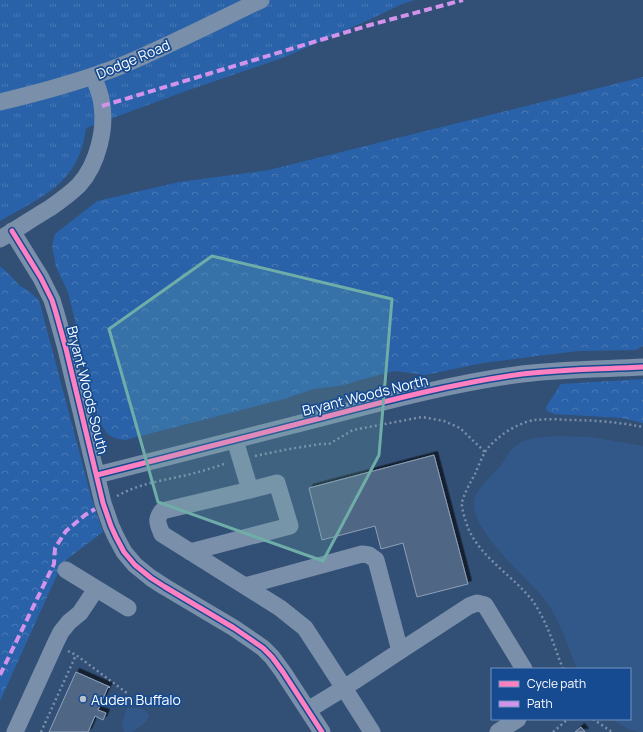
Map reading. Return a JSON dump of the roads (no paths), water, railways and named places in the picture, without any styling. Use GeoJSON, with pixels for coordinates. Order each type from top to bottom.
{"type":"FeatureCollection","features":[{"type":"Feature","properties":{"kind":"street","name":"Dodge Road"},"geometry":{"type":"LineString","coordinates":[[0,102],[55,88],[122,65],[261,0]]}},
{"type":"Feature","properties":{"kind":"street"},"geometry":{"type":"LineString","coordinates":[[6,235],[62,199],[78,185],[88,172],[99,147],[103,124],[101,99],[93,76]]}},
{"type":"Feature","properties":{"kind":"street","name":"Bryant Woods South"},"geometry":{"type":"LineString","coordinates":[[6,235],[40,278],[52,300],[103,503],[111,526],[120,545],[129,558],[151,578],[234,628],[263,648],[283,672],[322,732]]}},
{"type":"Feature","properties":{"kind":"street","name":"Bryant Woods North"},"geometry":{"type":"LineString","coordinates":[[97,475],[407,396],[469,382],[551,371],[643,367]]}},
{"type":"Feature","properties":{"kind":"street"},"geometry":{"type":"LineString","coordinates":[[235,440],[250,490]]}},
{"type":"Feature","properties":{"kind":"street"},"geometry":{"type":"LineString","coordinates":[[190,552],[290,526],[277,482],[162,511],[158,517],[158,524],[162,534],[190,552],[280,608],[305,628],[372,732]]}},
{"type":"Feature","properties":{"kind":"street"},"geometry":{"type":"LineString","coordinates":[[245,586],[362,554],[369,555],[376,560],[400,651]]}},
{"type":"Feature","properties":{"kind":"street"},"geometry":{"type":"LineString","coordinates":[[66,570],[128,608]]}},
{"type":"Feature","properties":{"kind":"street"},"geometry":{"type":"LineString","coordinates":[[15,732],[61,632],[69,622],[80,613],[96,589]]}},
{"type":"Feature","properties":{"kind":"street"},"geometry":{"type":"LineString","coordinates":[[308,710],[469,606],[477,603],[485,605],[523,668]]}},
{"type":"Feature","properties":{"kind":"street"},"geometry":{"type":"LineString","coordinates":[[498,732],[516,720]]}},
{"type":"Feature","properties":{"kind":"place","name":"Auden Buffalo"},"geometry":{"type":"Point","coordinates":[83,699]}}]}
